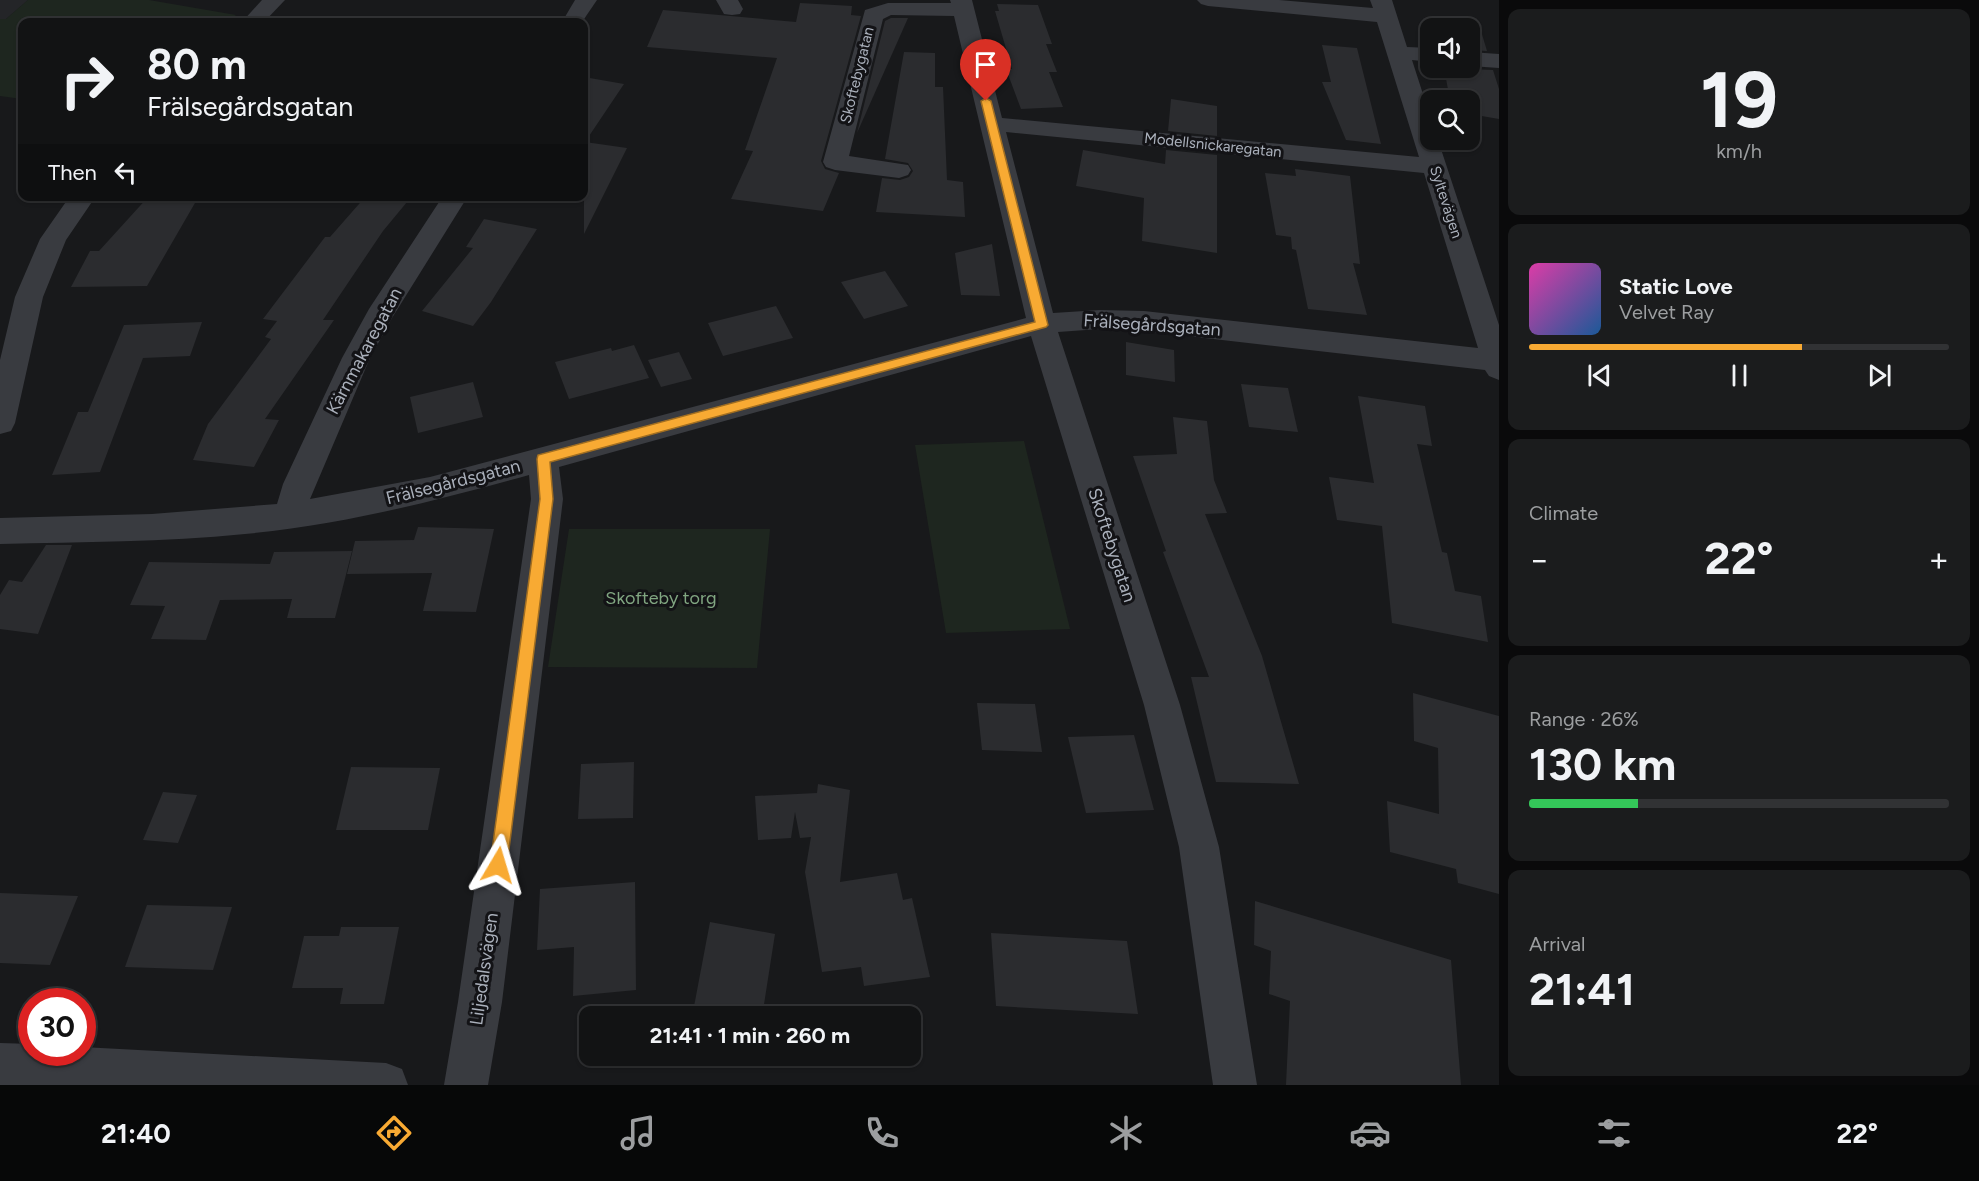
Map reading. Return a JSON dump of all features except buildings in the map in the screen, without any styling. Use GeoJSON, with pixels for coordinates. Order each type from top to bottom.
{"type":"FeatureCollection","features":[{"type":"Feature","properties":{"kind":"street"},"geometry":{"type":"LineString","coordinates":[[256,18],[274,0]]}},
{"type":"Feature","properties":{"kind":"street"},"geometry":{"type":"LineString","coordinates":[[575,18],[586,0]]}},
{"type":"Feature","properties":{"kind":"street"},"geometry":{"type":"LineString","coordinates":[[1208,0],[1384,8]]}},
{"type":"Feature","properties":{"kind":"street","name":"Skoftebygatan"},"geometry":{"type":"LineString","coordinates":[[899,170],[835,162],[873,15],[888,9],[962,5],[1042,325],[1162,705],[1193,825],[1201,858],[1235,1085]]}},
{"type":"Feature","properties":{"kind":"street","name":"Syltevägen"},"geometry":{"type":"LineString","coordinates":[[1384,8],[1498,364]]}},
{"type":"Feature","properties":{"kind":"street"},"geometry":{"type":"LineString","coordinates":[[1400,53],[1420,55]]}},
{"type":"Feature","properties":{"kind":"street"},"geometry":{"type":"LineString","coordinates":[[1480,60],[1499,62]]}},
{"type":"Feature","properties":{"kind":"street","name":"Modellsnickaregatan"},"geometry":{"type":"LineString","coordinates":[[992,124],[1434,166]]}},
{"type":"Feature","properties":{"kind":"street"},"geometry":{"type":"LineString","coordinates":[[0,423],[29,297],[53,239],[80,201]]}},
{"type":"Feature","properties":{"kind":"street","name":"Kärnmakaregatan"},"geometry":{"type":"LineString","coordinates":[[289,515],[299,484],[356,358],[379,316],[453,201]]}},
{"type":"Feature","properties":{"kind":"street","name":"Frälsegårdsgatan"},"geometry":{"type":"LineString","coordinates":[[0,531],[245,521],[328,510],[430,490],[1066,320],[1101,318],[1144,321],[1498,364]]}},
{"type":"Feature","properties":{"kind":"street","name":"Liljedalsvägen"},"geometry":{"type":"LineString","coordinates":[[466,1085],[480,1002],[547,499],[543,459]]}},
{"type":"Feature","properties":{"kind":"street"},"geometry":{"type":"LineString","coordinates":[[0,1065],[386,1085]]}},
{"type":"Feature","properties":{"kind":"shaded area"},"geometry":{"type":"Polygon","coordinates":[[[0,0],[28,0],[6,19],[0,19],[0,0]]]}},
{"type":"Feature","properties":{"kind":"green space"},"geometry":{"type":"Polygon","coordinates":[[[28,0],[149,0],[236,15],[232,18],[18,18],[18,98],[0,96],[0,19],[6,19],[28,0]]]}},
{"type":"Feature","properties":{"kind":"green space"},"geometry":{"type":"Polygon","coordinates":[[[1024,441],[1070,629],[946,633],[915,445],[1024,441]]]}},
{"type":"Feature","properties":{"kind":"green space","name":"Skofteby torg"},"geometry":{"type":"Polygon","coordinates":[[[569,529],[770,529],[757,668],[548,667],[569,529]]]}},
{"type":"Feature","properties":{"kind":"route"},"geometry":{"type":"LineString","coordinates":[[498,865],[547,499],[543,459],[1042,325],[986,101]]}}]}
